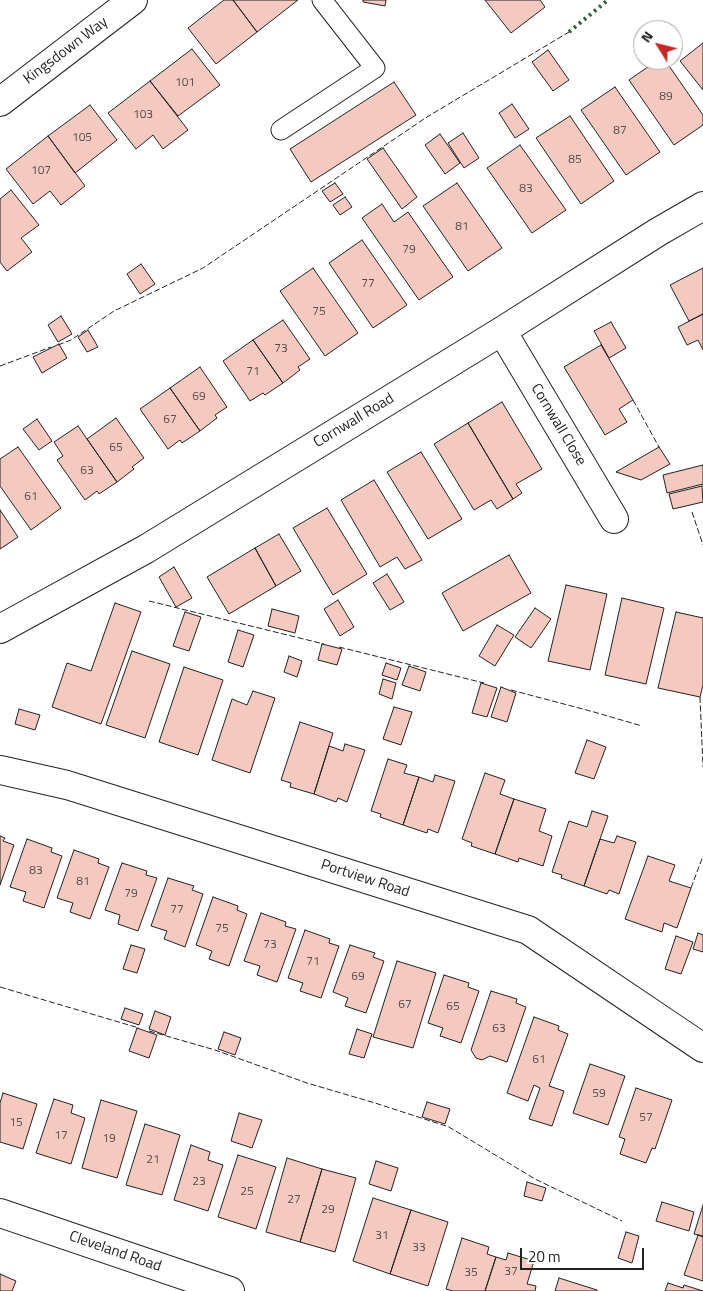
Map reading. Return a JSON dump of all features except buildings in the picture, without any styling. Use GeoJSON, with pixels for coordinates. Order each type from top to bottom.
{"type":"FeatureCollection","features":[{"type":"Feature","properties":{"kind":"street","name":"Kingsdown Way"},"geometry":{"type":"LineString","coordinates":[[0,102],[133,0]]}},
{"type":"Feature","properties":{"kind":"street","name":"Cornwall Road"},"geometry":{"type":"LineString","coordinates":[[0,629],[146,549],[703,206]]}},
{"type":"Feature","properties":{"kind":"street","name":"Cornwall Close"},"geometry":{"type":"LineString","coordinates":[[502,331],[614,519]]}},
{"type":"Feature","properties":{"kind":"street","name":"Portview Road"},"geometry":{"type":"LineString","coordinates":[[0,770],[68,785],[528,930],[703,1048]]}},
{"type":"Feature","properties":{"kind":"street","name":"Cleveland Road"},"geometry":{"type":"LineString","coordinates":[[0,1213],[230,1291]]}},
{"type":"Feature","properties":{"kind":"lane"},"geometry":{"type":"LineString","coordinates":[[281,130],[375,68],[322,0]]}},
{"type":"Feature","properties":{"kind":"hedge"},"geometry":{"type":"LineString","coordinates":[[569,32],[608,0]]}},
{"type":"Feature","properties":{"kind":"fence"},"geometry":{"type":"LineString","coordinates":[[58,345],[71,340],[114,311],[203,268],[427,117],[569,32]]}},
{"type":"Feature","properties":{"kind":"fence"},"geometry":{"type":"LineString","coordinates":[[0,366],[51,347]]}},
{"type":"Feature","properties":{"kind":"fence"},"geometry":{"type":"LineString","coordinates":[[633,400],[659,447]]}},
{"type":"Feature","properties":{"kind":"fence"},"geometry":{"type":"LineString","coordinates":[[692,512],[703,545]]}},
{"type":"Feature","properties":{"kind":"fence"},"geometry":{"type":"LineString","coordinates":[[149,601],[324,644]]}},
{"type":"Feature","properties":{"kind":"fence"},"geometry":{"type":"LineString","coordinates":[[339,647],[484,683]]}},
{"type":"Feature","properties":{"kind":"fence"},"geometry":{"type":"LineString","coordinates":[[511,690],[642,726]]}},
{"type":"Feature","properties":{"kind":"fence"},"geometry":{"type":"LineString","coordinates":[[700,697],[703,767]]}},
{"type":"Feature","properties":{"kind":"fence"},"geometry":{"type":"LineString","coordinates":[[691,888],[703,856]]}},
{"type":"Feature","properties":{"kind":"fence"},"geometry":{"type":"LineString","coordinates":[[0,987],[139,1028]]}},
{"type":"Feature","properties":{"kind":"fence"},"geometry":{"type":"LineString","coordinates":[[149,1031],[215,1050],[307,1083],[449,1127],[535,1179],[622,1221]]}}]}
